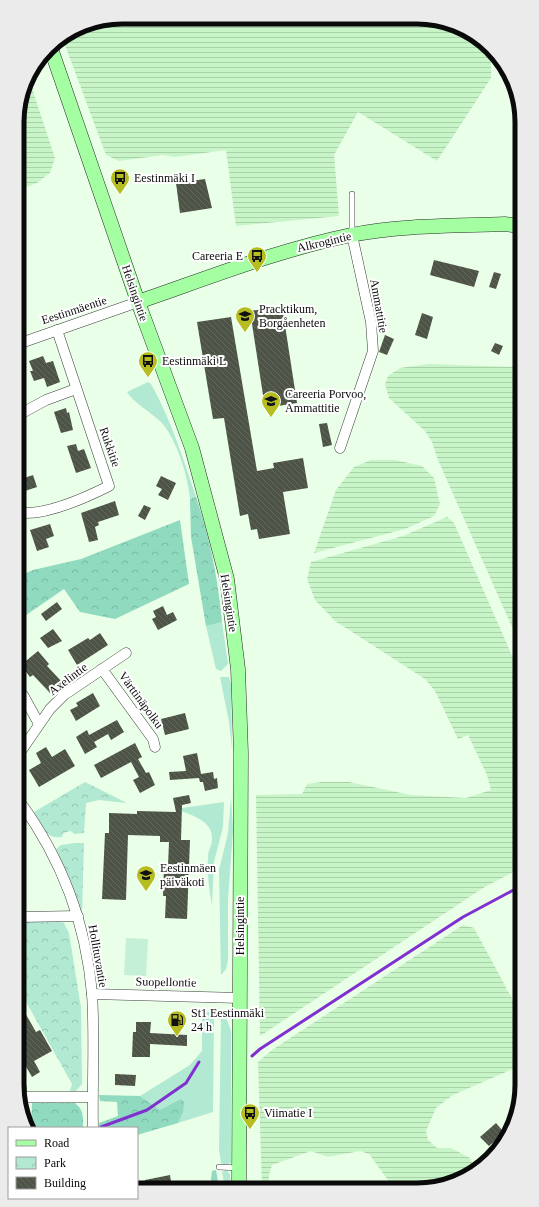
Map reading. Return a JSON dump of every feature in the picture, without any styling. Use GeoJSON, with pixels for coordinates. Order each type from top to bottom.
{"type":"FeatureCollection","features":[{"type":"Feature","properties":{"kind":"main road","name":"Helsingintie"},"geometry":{"type":"LineString","coordinates":[[53,53],[138,302],[192,448],[220,552],[229,594],[238,669],[241,753],[239,1183]]}},
{"type":"Feature","properties":{"kind":"main road","name":"Alkrogintie"},"geometry":{"type":"LineString","coordinates":[[138,302],[274,255],[352,235],[422,227],[505,224],[515,225]]}},
{"type":"Feature","properties":{"kind":"street","name":"Ammattitie"},"geometry":{"type":"LineString","coordinates":[[340,448],[373,351],[371,322],[352,235]]}},
{"type":"Feature","properties":{"kind":"street","name":"Eestinmäentie"},"geometry":{"type":"LineString","coordinates":[[24,342],[138,302]]}},
{"type":"Feature","properties":{"kind":"street","name":"Rukkitie"},"geometry":{"type":"LineString","coordinates":[[24,513],[34,514],[85,497],[109,486],[57,330]]}},
{"type":"Feature","properties":{"kind":"street"},"geometry":{"type":"LineString","coordinates":[[24,412],[46,400],[76,388]]}},
{"type":"Feature","properties":{"kind":"street","name":"Axelintie"},"geometry":{"type":"LineString","coordinates":[[24,746],[50,709],[64,695],[126,653]]}},
{"type":"Feature","properties":{"kind":"street","name":"Värttinäpolku"},"geometry":{"type":"LineString","coordinates":[[102,669],[153,739],[155,747]]}},
{"type":"Feature","properties":{"kind":"street"},"geometry":{"type":"LineString","coordinates":[[24,697],[39,724]]}},
{"type":"Feature","properties":{"kind":"street","name":"Hollituvantie"},"geometry":{"type":"LineString","coordinates":[[24,808],[52,854],[78,916],[88,961],[92,994],[93,1127]]}},
{"type":"Feature","properties":{"kind":"street"},"geometry":{"type":"LineString","coordinates":[[24,917],[78,916]]}},
{"type":"Feature","properties":{"kind":"street","name":"Suopellontie"},"geometry":{"type":"LineString","coordinates":[[92,994],[240,998]]}},
{"type":"Feature","properties":{"kind":"street"},"geometry":{"type":"LineString","coordinates":[[25,1097],[92,1097]]}},
{"type":"Feature","properties":{"kind":"lane"},"geometry":{"type":"LineString","coordinates":[[352,194],[352,235]]}},
{"type":"Feature","properties":{"kind":"lane"},"geometry":{"type":"LineString","coordinates":[[219,1167],[240,1168]]}},
{"type":"Feature","properties":{"kind":"green space"},"geometry":{"type":"Polygon","coordinates":[[[122,24],[430,25],[454,31],[466,37],[477,44],[491,58],[491,78],[437,161],[358,112],[334,155],[339,216],[236,226],[226,150],[175,157],[163,155],[119,161],[106,155],[64,43],[79,34],[97,27],[122,24]]]}},
{"type":"Feature","properties":{"kind":"green space"},"geometry":{"type":"Polygon","coordinates":[[[31,85],[55,158],[50,173],[37,183],[24,188],[24,116],[27,97],[31,85]]]}},
{"type":"Feature","properties":{"kind":"green space"},"geometry":{"type":"Polygon","coordinates":[[[429,364],[515,367],[515,634],[438,460],[432,442],[425,431],[389,398],[385,384],[388,376],[400,368],[429,364]]]}},
{"type":"Feature","properties":{"kind":"green space"},"geometry":{"type":"Polygon","coordinates":[[[148,382],[151,384],[171,425],[196,497],[190,499],[184,468],[171,436],[159,420],[134,400],[127,392],[148,382]]]}},
{"type":"Feature","properties":{"kind":"green space"},"geometry":{"type":"Polygon","coordinates":[[[371,460],[395,460],[422,466],[434,478],[440,504],[434,516],[405,529],[314,553],[336,490],[354,467],[371,460]]]}},
{"type":"Feature","properties":{"kind":"green space"},"geometry":{"type":"Polygon","coordinates":[[[196,497],[213,559],[222,622],[206,626],[191,537],[190,499],[196,497]]]}},
{"type":"Feature","properties":{"kind":"green space"},"geometry":{"type":"Polygon","coordinates":[[[447,517],[454,523],[515,663],[515,871],[483,888],[260,1036],[256,795],[302,794],[307,784],[322,782],[349,782],[411,795],[466,798],[491,790],[487,775],[468,735],[458,739],[435,691],[425,679],[335,621],[315,600],[307,579],[311,562],[403,536],[447,517]]]}},
{"type":"Feature","properties":{"kind":"green space"},"geometry":{"type":"Polygon","coordinates":[[[180,520],[189,584],[115,619],[80,612],[64,589],[24,617],[24,574],[33,570],[81,559],[180,520]]]}},
{"type":"Feature","properties":{"kind":"green space"},"geometry":{"type":"Polygon","coordinates":[[[222,622],[228,664],[221,671],[216,669],[206,626],[222,622]]]}},
{"type":"Feature","properties":{"kind":"green space"},"geometry":{"type":"Polygon","coordinates":[[[220,677],[229,677],[231,684],[232,749],[229,722],[220,677]]]}},
{"type":"Feature","properties":{"kind":"green space"},"geometry":{"type":"Polygon","coordinates":[[[85,782],[127,803],[99,800],[86,803],[84,833],[74,834],[71,831],[63,833],[62,837],[56,837],[48,834],[34,812],[85,782]]]}},
{"type":"Feature","properties":{"kind":"green space"},"geometry":{"type":"Polygon","coordinates":[[[231,797],[233,830],[228,900],[228,960],[226,969],[221,975],[219,870],[228,833],[231,797]]]}},
{"type":"Feature","properties":{"kind":"green space"},"geometry":{"type":"Polygon","coordinates":[[[224,802],[223,827],[214,862],[212,905],[209,887],[208,854],[212,842],[212,833],[209,827],[200,819],[175,809],[224,802]]]}},
{"type":"Feature","properties":{"kind":"green space"},"geometry":{"type":"Polygon","coordinates":[[[84,843],[82,913],[56,849],[61,845],[84,843]]]}},
{"type":"Feature","properties":{"kind":"green space"},"geometry":{"type":"Polygon","coordinates":[[[24,922],[64,923],[69,933],[81,1008],[82,1084],[76,1091],[70,1091],[72,1084],[24,998],[24,922]]]}},
{"type":"Feature","properties":{"kind":"green space"},"geometry":{"type":"Polygon","coordinates":[[[463,925],[474,928],[515,1004],[515,1068],[453,1095],[436,1108],[426,1131],[428,1140],[437,1148],[451,1148],[470,1158],[473,1165],[454,1176],[442,1180],[417,1183],[390,1183],[369,1154],[360,1151],[328,1157],[311,1151],[272,1165],[269,1175],[269,1183],[262,1183],[258,1062],[272,1050],[463,925]]]}},
{"type":"Feature","properties":{"kind":"green space"},"geometry":{"type":"Polygon","coordinates":[[[126,938],[148,939],[146,976],[124,975],[126,938]]]}},
{"type":"Feature","properties":{"kind":"green space"},"geometry":{"type":"Polygon","coordinates":[[[202,1012],[211,1012],[214,1017],[213,1112],[178,1123],[183,1113],[160,1110],[140,1096],[190,1065],[202,1051],[202,1012]]]}},
{"type":"Feature","properties":{"kind":"green space"},"geometry":{"type":"Polygon","coordinates":[[[221,1016],[227,1020],[231,1031],[231,1163],[224,1165],[221,1163],[219,1149],[221,1016]]]}},
{"type":"Feature","properties":{"kind":"green space"},"geometry":{"type":"Polygon","coordinates":[[[99,1095],[140,1096],[160,1110],[181,1099],[184,1102],[183,1113],[178,1123],[138,1135],[138,1127],[99,1127],[99,1123],[118,1116],[117,1102],[100,1101],[99,1095]]]}},
{"type":"Feature","properties":{"kind":"green space"},"geometry":{"type":"Polygon","coordinates":[[[32,1103],[75,1103],[80,1108],[83,1117],[83,1127],[34,1127],[31,1122],[32,1103]]]}},
{"type":"Feature","properties":{"kind":"green space"},"geometry":{"type":"Polygon","coordinates":[[[216,1170],[218,1183],[210,1183],[212,1171],[216,1170]]]}},
{"type":"Feature","properties":{"kind":"green space"},"geometry":{"type":"Polygon","coordinates":[[[226,1170],[230,1174],[230,1183],[224,1183],[222,1172],[226,1170]]]}},
{"type":"Feature","properties":{"kind":"building"},"geometry":{"type":"Polygon","coordinates":[[[205,179],[212,208],[180,213],[176,183],[205,179]]]}},
{"type":"Feature","properties":{"kind":"building"},"geometry":{"type":"Polygon","coordinates":[[[434,260],[479,271],[474,287],[430,275],[434,260]]]}},
{"type":"Feature","properties":{"kind":"building"},"geometry":{"type":"Polygon","coordinates":[[[494,272],[501,274],[496,289],[489,287],[494,272]]]}},
{"type":"Feature","properties":{"kind":"building"},"geometry":{"type":"Polygon","coordinates":[[[282,306],[297,403],[265,408],[250,311],[282,306]]]}},
{"type":"Feature","properties":{"kind":"building"},"geometry":{"type":"Polygon","coordinates":[[[422,313],[433,317],[427,339],[415,335],[422,313]]]}},
{"type":"Feature","properties":{"kind":"building"},"geometry":{"type":"Polygon","coordinates":[[[231,317],[257,471],[274,468],[273,463],[303,458],[308,488],[283,492],[290,534],[259,539],[257,529],[251,530],[248,514],[240,516],[224,418],[213,419],[197,322],[231,317]]]}},
{"type":"Feature","properties":{"kind":"building"},"geometry":{"type":"Polygon","coordinates":[[[385,335],[394,339],[387,355],[379,352],[385,335]]]}},
{"type":"Feature","properties":{"kind":"building"},"geometry":{"type":"Polygon","coordinates":[[[495,343],[503,346],[499,355],[491,351],[495,343]]]}},
{"type":"Feature","properties":{"kind":"building"},"geometry":{"type":"Polygon","coordinates":[[[43,356],[46,363],[53,361],[60,382],[47,387],[44,378],[34,381],[30,371],[33,371],[29,361],[43,356]]]}},
{"type":"Feature","properties":{"kind":"building"},"geometry":{"type":"Polygon","coordinates":[[[66,408],[67,413],[69,412],[73,430],[61,433],[54,412],[66,408]]]}},
{"type":"Feature","properties":{"kind":"building"},"geometry":{"type":"Polygon","coordinates":[[[327,423],[332,445],[323,447],[319,424],[327,423]]]}},
{"type":"Feature","properties":{"kind":"building"},"geometry":{"type":"Polygon","coordinates":[[[76,444],[78,451],[84,449],[91,468],[76,473],[67,446],[76,444]]]}},
{"type":"Feature","properties":{"kind":"building"},"geometry":{"type":"Polygon","coordinates":[[[33,475],[37,487],[24,491],[24,478],[33,475]]]}},
{"type":"Feature","properties":{"kind":"building"},"geometry":{"type":"Polygon","coordinates":[[[161,476],[176,483],[168,500],[158,495],[162,489],[156,486],[161,476]]]}},
{"type":"Feature","properties":{"kind":"building"},"geometry":{"type":"Polygon","coordinates":[[[115,501],[119,515],[98,522],[99,525],[95,527],[98,540],[89,542],[81,513],[115,501]]]}},
{"type":"Feature","properties":{"kind":"building"},"geometry":{"type":"Polygon","coordinates":[[[144,505],[151,508],[145,520],[138,516],[144,505]]]}},
{"type":"Feature","properties":{"kind":"building"},"geometry":{"type":"Polygon","coordinates":[[[50,524],[54,536],[46,539],[49,547],[37,551],[30,530],[50,524]]]}},
{"type":"Feature","properties":{"kind":"building"},"geometry":{"type":"Polygon","coordinates":[[[57,602],[62,609],[46,621],[41,614],[57,602]]]}},
{"type":"Feature","properties":{"kind":"building"},"geometry":{"type":"Polygon","coordinates":[[[163,606],[167,615],[173,612],[177,620],[158,630],[152,619],[156,617],[153,611],[163,606]]]}},
{"type":"Feature","properties":{"kind":"building"},"geometry":{"type":"Polygon","coordinates":[[[53,629],[62,641],[48,648],[40,638],[53,629]]]}},
{"type":"Feature","properties":{"kind":"building"},"geometry":{"type":"Polygon","coordinates":[[[100,633],[108,645],[77,665],[68,650],[88,638],[90,640],[100,633]]]}},
{"type":"Feature","properties":{"kind":"building"},"geometry":{"type":"Polygon","coordinates":[[[38,651],[49,664],[47,666],[62,682],[50,693],[33,675],[30,677],[24,669],[24,663],[38,651]]]}},
{"type":"Feature","properties":{"kind":"building"},"geometry":{"type":"Polygon","coordinates":[[[93,693],[100,706],[76,721],[70,710],[78,706],[76,703],[93,693]]]}},
{"type":"Feature","properties":{"kind":"building"},"geometry":{"type":"Polygon","coordinates":[[[185,713],[189,729],[165,735],[161,719],[185,713]]]}},
{"type":"Feature","properties":{"kind":"building"},"geometry":{"type":"Polygon","coordinates":[[[117,720],[124,732],[111,740],[108,734],[94,742],[97,747],[85,754],[76,737],[87,730],[89,735],[117,720]]]}},
{"type":"Feature","properties":{"kind":"building"},"geometry":{"type":"Polygon","coordinates":[[[135,743],[142,757],[138,759],[146,773],[149,772],[155,785],[140,793],[133,780],[139,777],[131,762],[101,778],[94,765],[135,743]]]}},
{"type":"Feature","properties":{"kind":"building"},"geometry":{"type":"Polygon","coordinates":[[[46,747],[52,757],[65,749],[75,766],[39,787],[29,770],[41,763],[36,753],[46,747]]]}},
{"type":"Feature","properties":{"kind":"building"},"geometry":{"type":"Polygon","coordinates":[[[197,753],[201,774],[213,772],[214,779],[217,778],[218,788],[205,791],[203,782],[200,782],[199,778],[170,780],[169,772],[186,771],[183,756],[197,753]]]}},
{"type":"Feature","properties":{"kind":"building"},"geometry":{"type":"Polygon","coordinates":[[[189,795],[191,803],[182,805],[181,840],[190,840],[187,919],[165,918],[166,896],[163,896],[164,866],[168,866],[169,842],[160,842],[160,836],[128,835],[126,900],[102,899],[105,833],[109,833],[109,813],[137,814],[137,811],[176,812],[173,798],[189,795]]]}},
{"type":"Feature","properties":{"kind":"building"},"geometry":{"type":"Polygon","coordinates":[[[24,1011],[36,1032],[40,1030],[52,1051],[34,1061],[40,1072],[32,1077],[24,1063],[24,1011]]]}},
{"type":"Feature","properties":{"kind":"building"},"geometry":{"type":"Polygon","coordinates":[[[136,1022],[151,1022],[150,1033],[187,1035],[187,1046],[150,1044],[150,1057],[132,1057],[133,1032],[136,1032],[136,1022]]]}},
{"type":"Feature","properties":{"kind":"building"},"geometry":{"type":"Polygon","coordinates":[[[115,1074],[136,1075],[135,1086],[115,1085],[115,1074]]]}},
{"type":"Feature","properties":{"kind":"building"},"geometry":{"type":"Polygon","coordinates":[[[496,1123],[503,1131],[498,1140],[489,1146],[480,1137],[496,1123]]]}},
{"type":"Feature","properties":{"kind":"building"},"geometry":{"type":"Polygon","coordinates":[[[170,1175],[171,1183],[145,1183],[145,1180],[170,1175]]]}},
{"type":"Feature","properties":{"kind":"waterway"},"geometry":{"type":"LineString","coordinates":[[252,1056],[260,1049],[463,917],[515,889]]}},
{"type":"Feature","properties":{"kind":"waterway"},"geometry":{"type":"LineString","coordinates":[[101,1127],[147,1110],[186,1083],[199,1062]]}},
{"type":"Feature","properties":{"kind":"place","name":"Eestinmäki I"},"geometry":{"type":"Point","coordinates":[120,195]}},
{"type":"Feature","properties":{"kind":"place","name":"Careeria E"},"geometry":{"type":"Point","coordinates":[257,273]}},
{"type":"Feature","properties":{"kind":"place","name":"Pracktikum, Borgåenheten"},"geometry":{"type":"Point","coordinates":[245,333]}},
{"type":"Feature","properties":{"kind":"place","name":"Eestinmäki L"},"geometry":{"type":"Point","coordinates":[148,378]}},
{"type":"Feature","properties":{"kind":"place","name":"Careeria Porvoo, Ammattitie"},"geometry":{"type":"Point","coordinates":[271,418]}},
{"type":"Feature","properties":{"kind":"place","name":"Eestinmäen päiväkoti"},"geometry":{"type":"Point","coordinates":[146,892]}},
{"type":"Feature","properties":{"kind":"place","name":"St1 Eestinmäki 24 h"},"geometry":{"type":"Point","coordinates":[177,1037]}},
{"type":"Feature","properties":{"kind":"place","name":"Viimatie I"},"geometry":{"type":"Point","coordinates":[250,1130]}}]}
